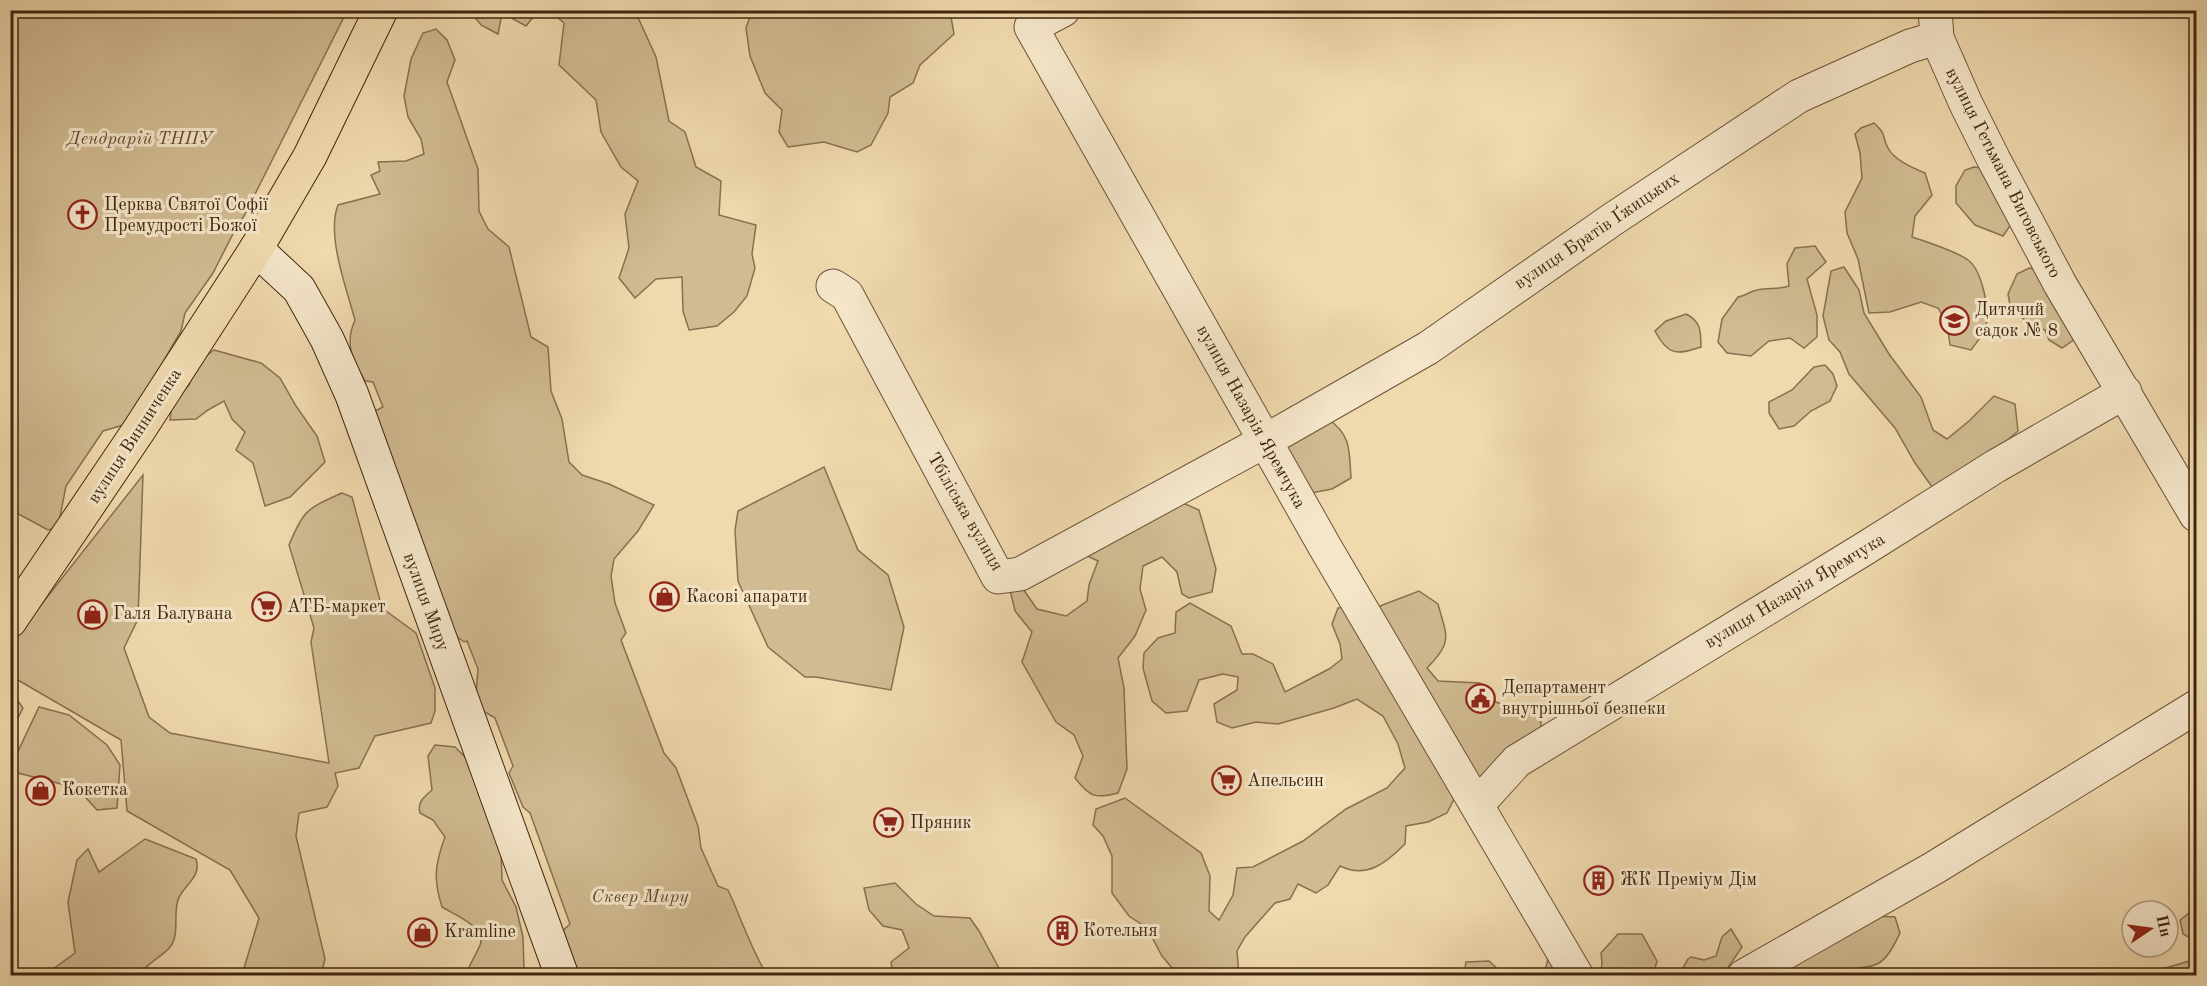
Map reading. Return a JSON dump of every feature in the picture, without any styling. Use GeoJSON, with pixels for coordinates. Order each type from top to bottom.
{"type":"FeatureCollection","features":[{"type":"Feature","properties":{"kind":"main road","name":"вулиця Винниченка"},"geometry":{"type":"LineString","coordinates":[[10,621],[139,430],[256,249],[310,156],[381,10]]}},
{"type":"Feature","properties":{"kind":"street","name":"вулиця Назарія Яремчука"},"geometry":{"type":"LineString","coordinates":[[1063,10],[1031,27],[1331,557],[1577,975]]}},
{"type":"Feature","properties":{"kind":"street","name":"вулиця Гетьмана Виговського"},"geometry":{"type":"LineString","coordinates":[[1936,24],[1966,104],[2049,264],[2196,515]]}},
{"type":"Feature","properties":{"kind":"street","name":"вулиця Братів Ґжицьких"},"geometry":{"type":"LineString","coordinates":[[1265,441],[1428,348],[1613,219],[1800,96],[1910,46],[1936,24]]}},
{"type":"Feature","properties":{"kind":"street","name":"вулиця Миру"},"geometry":{"type":"LineString","coordinates":[[256,249],[299,289],[327,339],[352,395],[562,975]]}},
{"type":"Feature","properties":{"kind":"street","name":"Тбіліська вулиця"},"geometry":{"type":"LineString","coordinates":[[833,286],[847,295],[998,577],[1020,574],[1265,441]]}},
{"type":"Feature","properties":{"kind":"street","name":"вулиця Назарія Яремчука"},"geometry":{"type":"LineString","coordinates":[[1477,804],[1517,761],[1996,466],[2125,392]]}},
{"type":"Feature","properties":{"kind":"street"},"geometry":{"type":"LineString","coordinates":[[1744,975],[1934,868],[2196,707]]}},
{"type":"Feature","properties":{"kind":"green space","name":"Дендрарій ТНПУ"},"geometry":{"type":"Polygon","coordinates":[[[10,11],[347,11],[244,216],[213,273],[185,313],[181,331],[127,424],[103,431],[66,486],[58,527],[48,530],[11,510],[10,11]]]}},
{"type":"Feature","properties":{"kind":"green space"},"geometry":{"type":"Polygon","coordinates":[[[470,11],[538,11],[526,26],[502,13],[498,34],[481,25],[470,11]]]}},
{"type":"Feature","properties":{"kind":"green space"},"geometry":{"type":"Polygon","coordinates":[[[550,11],[635,11],[656,57],[669,121],[685,132],[696,167],[721,181],[719,215],[756,225],[752,254],[755,268],[747,296],[734,312],[717,326],[689,330],[683,311],[682,277],[656,279],[635,298],[619,278],[629,248],[625,214],[638,181],[621,167],[601,132],[596,100],[559,65],[564,23],[550,11]]]}},
{"type":"Feature","properties":{"kind":"green space"},"geometry":{"type":"Polygon","coordinates":[[[752,11],[950,11],[954,34],[920,65],[913,83],[890,97],[888,113],[871,145],[857,152],[824,142],[788,147],[779,132],[782,110],[765,93],[750,56],[746,28],[752,11]]]}},
{"type":"Feature","properties":{"kind":"green space","name":"Сквер Миру"},"geometry":{"type":"Polygon","coordinates":[[[436,29],[447,40],[455,60],[447,82],[478,169],[479,211],[488,229],[509,247],[531,337],[548,347],[551,391],[562,419],[569,462],[582,475],[609,484],[654,505],[638,531],[614,559],[611,576],[615,603],[626,633],[621,640],[664,753],[676,768],[698,826],[701,848],[718,886],[728,890],[767,975],[578,975],[559,934],[570,924],[530,813],[523,807],[509,773],[513,766],[495,718],[475,706],[478,669],[467,641],[464,642],[436,621],[375,411],[383,407],[373,382],[365,381],[351,352],[350,337],[355,320],[339,263],[334,231],[338,205],[380,194],[371,175],[380,171],[378,162],[406,161],[424,154],[421,139],[408,117],[404,96],[411,59],[423,33],[436,29]]]}},
{"type":"Feature","properties":{"kind":"green space"},"geometry":{"type":"Polygon","coordinates":[[[1874,123],[1883,133],[1888,148],[1895,156],[1925,173],[1932,195],[1915,216],[1912,237],[1968,260],[1981,281],[1987,310],[1986,326],[1971,350],[1950,345],[1947,323],[1938,308],[1921,302],[1890,312],[1869,313],[1858,259],[1847,233],[1845,212],[1862,178],[1860,153],[1855,134],[1861,128],[1874,123]]]}},
{"type":"Feature","properties":{"kind":"green space"},"geometry":{"type":"Polygon","coordinates":[[[1974,167],[1989,169],[2012,223],[2003,236],[1975,225],[1956,203],[1956,186],[1965,170],[1974,167]]]}},
{"type":"Feature","properties":{"kind":"green space"},"geometry":{"type":"Polygon","coordinates":[[[1815,246],[1826,262],[1807,279],[1817,315],[1817,337],[1804,348],[1790,338],[1769,341],[1751,356],[1727,353],[1718,342],[1722,319],[1738,297],[1757,290],[1789,286],[1787,264],[1795,248],[1815,246]]]}},
{"type":"Feature","properties":{"kind":"green space"},"geometry":{"type":"Polygon","coordinates":[[[1844,267],[1859,290],[1864,313],[1889,354],[1921,397],[1933,430],[1947,439],[1994,396],[2015,404],[2018,431],[1940,498],[1915,463],[1895,428],[1849,374],[1840,352],[1829,340],[1823,316],[1831,271],[1844,267]]]}},
{"type":"Feature","properties":{"kind":"green space"},"geometry":{"type":"Polygon","coordinates":[[[2029,268],[2041,271],[2075,339],[2062,348],[2049,340],[2045,330],[2031,324],[2011,310],[2008,294],[2017,274],[2029,268]]]}},
{"type":"Feature","properties":{"kind":"green space"},"geometry":{"type":"Polygon","coordinates":[[[1686,314],[1697,324],[1701,347],[1679,352],[1669,349],[1655,331],[1666,321],[1686,314]]]}},
{"type":"Feature","properties":{"kind":"green space"},"geometry":{"type":"Polygon","coordinates":[[[214,350],[261,363],[280,378],[317,436],[325,462],[290,497],[265,506],[253,463],[236,450],[245,432],[232,419],[224,401],[196,419],[170,420],[172,403],[189,385],[198,362],[214,350]]]}},
{"type":"Feature","properties":{"kind":"green space"},"geometry":{"type":"Polygon","coordinates":[[[1825,365],[1833,374],[1837,386],[1830,401],[1811,411],[1794,426],[1779,429],[1769,413],[1769,402],[1792,390],[1814,367],[1825,365]]]}},
{"type":"Feature","properties":{"kind":"green space"},"geometry":{"type":"Polygon","coordinates":[[[1328,419],[1341,431],[1348,445],[1351,478],[1332,489],[1306,494],[1278,443],[1328,419]]]}},
{"type":"Feature","properties":{"kind":"green space"},"geometry":{"type":"Polygon","coordinates":[[[824,467],[858,550],[888,575],[904,627],[891,690],[805,677],[768,647],[738,581],[735,530],[738,511],[824,467]]]}},
{"type":"Feature","properties":{"kind":"green space"},"geometry":{"type":"Polygon","coordinates":[[[143,475],[138,619],[124,648],[149,717],[170,733],[329,763],[311,642],[314,628],[289,545],[308,511],[342,493],[352,497],[382,608],[416,633],[435,688],[435,711],[431,723],[375,736],[359,768],[335,773],[338,786],[327,807],[299,813],[296,836],[325,959],[321,975],[242,975],[259,918],[230,870],[127,811],[121,740],[11,676],[11,649],[15,638],[143,475]]]}},
{"type":"Feature","properties":{"kind":"green space"},"geometry":{"type":"Polygon","coordinates":[[[1176,500],[1199,510],[1216,569],[1212,592],[1189,598],[1182,594],[1177,572],[1162,557],[1143,566],[1140,589],[1146,610],[1135,636],[1118,658],[1124,688],[1127,769],[1118,793],[1104,796],[1094,795],[1089,793],[1075,778],[1083,756],[1074,735],[1056,722],[1022,662],[1032,632],[1015,611],[1010,590],[1021,586],[1037,609],[1066,616],[1087,601],[1089,585],[1098,561],[1083,554],[1176,500]]]}},
{"type":"Feature","properties":{"kind":"green space"},"geometry":{"type":"Polygon","coordinates":[[[1419,591],[1438,604],[1444,624],[1446,639],[1444,645],[1427,668],[1438,681],[1480,683],[1496,702],[1523,712],[1540,715],[1542,734],[1485,781],[1457,793],[1447,813],[1428,822],[1406,826],[1405,844],[1383,863],[1359,871],[1340,866],[1328,885],[1316,893],[1298,884],[1290,899],[1275,903],[1245,937],[1237,951],[1239,975],[1178,975],[1162,956],[1147,928],[1129,916],[1112,893],[1112,856],[1103,836],[1093,825],[1096,809],[1125,798],[1201,853],[1210,876],[1209,911],[1219,920],[1233,895],[1237,868],[1253,867],[1303,841],[1346,809],[1387,788],[1405,768],[1398,744],[1383,716],[1357,699],[1278,724],[1256,722],[1232,728],[1217,722],[1214,704],[1237,690],[1238,677],[1223,674],[1199,680],[1187,711],[1166,713],[1152,701],[1143,668],[1144,653],[1158,638],[1175,633],[1176,612],[1190,603],[1231,626],[1242,654],[1253,654],[1273,664],[1285,692],[1329,669],[1342,659],[1340,644],[1332,624],[1338,608],[1380,606],[1419,591]]]}},
{"type":"Feature","properties":{"kind":"green space"},"geometry":{"type":"Polygon","coordinates":[[[11,691],[23,708],[11,732],[11,691]]]}},
{"type":"Feature","properties":{"kind":"green space"},"geometry":{"type":"Polygon","coordinates":[[[39,707],[69,715],[107,745],[120,765],[117,808],[97,810],[77,788],[18,773],[11,766],[39,707]]]}},
{"type":"Feature","properties":{"kind":"green space"},"geometry":{"type":"Polygon","coordinates":[[[435,745],[455,747],[470,762],[501,849],[502,880],[516,907],[523,937],[524,970],[522,975],[466,975],[481,938],[479,932],[468,922],[442,907],[436,872],[445,837],[433,820],[420,813],[419,809],[422,800],[432,790],[428,756],[435,745]]]}},
{"type":"Feature","properties":{"kind":"green space"},"geometry":{"type":"Polygon","coordinates":[[[145,839],[196,859],[197,866],[194,876],[178,900],[175,937],[170,947],[140,975],[50,975],[53,969],[75,953],[68,902],[77,860],[88,849],[99,872],[145,839]]]}},
{"type":"Feature","properties":{"kind":"green space"},"geometry":{"type":"Polygon","coordinates":[[[895,883],[916,904],[934,916],[970,918],[1000,970],[1013,975],[893,975],[891,962],[909,948],[902,930],[883,926],[869,910],[864,888],[895,883]]]}},
{"type":"Feature","properties":{"kind":"green space"},"geometry":{"type":"Polygon","coordinates":[[[2196,908],[2196,941],[2183,934],[2180,920],[2196,908]]]}},
{"type":"Feature","properties":{"kind":"green space"},"geometry":{"type":"Polygon","coordinates":[[[1875,916],[1895,917],[1900,933],[1881,962],[1858,969],[1850,975],[1775,976],[1820,942],[1830,946],[1843,933],[1875,916]]]}},
{"type":"Feature","properties":{"kind":"green space"},"geometry":{"type":"Polygon","coordinates":[[[1731,929],[1742,947],[1723,975],[1679,975],[1691,957],[1704,960],[1716,956],[1722,937],[1731,929]]]}},
{"type":"Feature","properties":{"kind":"green space"},"geometry":{"type":"Polygon","coordinates":[[[1618,934],[1642,934],[1657,961],[1653,975],[1596,975],[1601,968],[1601,953],[1618,934]]]}},
{"type":"Feature","properties":{"kind":"green space"},"geometry":{"type":"Polygon","coordinates":[[[1550,952],[1586,976],[1510,976],[1519,969],[1544,974],[1550,952]]]}},
{"type":"Feature","properties":{"kind":"green space"},"geometry":{"type":"Polygon","coordinates":[[[2196,959],[2196,975],[2146,976],[2145,974],[2196,959]]]}},
{"type":"Feature","properties":{"kind":"green space"},"geometry":{"type":"Polygon","coordinates":[[[1489,961],[1504,975],[1464,975],[1466,962],[1489,961]]]}},
{"type":"Feature","properties":{"kind":"place","name":"Церква Святої Софії Премудрості Божої"},"geometry":{"type":"Point","coordinates":[83,215]}},
{"type":"Feature","properties":{"kind":"place","name":"Дитячий садок № 8"},"geometry":{"type":"Point","coordinates":[1954,320]}},
{"type":"Feature","properties":{"kind":"place","name":"Касові апарати"},"geometry":{"type":"Point","coordinates":[665,597]}},
{"type":"Feature","properties":{"kind":"place","name":"АТБ-маркет"},"geometry":{"type":"Point","coordinates":[266,607]}},
{"type":"Feature","properties":{"kind":"place","name":"Галя Балувана"},"geometry":{"type":"Point","coordinates":[92,614]}},
{"type":"Feature","properties":{"kind":"place","name":"Департамент внутрішньої безпеки"},"geometry":{"type":"Point","coordinates":[1481,698]}},
{"type":"Feature","properties":{"kind":"place","name":"Апельсин"},"geometry":{"type":"Point","coordinates":[1226,781]}},
{"type":"Feature","properties":{"kind":"place","name":"Кокетка"},"geometry":{"type":"Point","coordinates":[41,790]}},
{"type":"Feature","properties":{"kind":"place","name":"Пряник"},"geometry":{"type":"Point","coordinates":[889,823]}},
{"type":"Feature","properties":{"kind":"place","name":"ЖК Преміум Дім"},"geometry":{"type":"Point","coordinates":[1599,880]}},
{"type":"Feature","properties":{"kind":"place","name":"Котельня"},"geometry":{"type":"Point","coordinates":[1062,931]}},
{"type":"Feature","properties":{"kind":"place","name":"Kramline"},"geometry":{"type":"Point","coordinates":[423,932]}}]}
